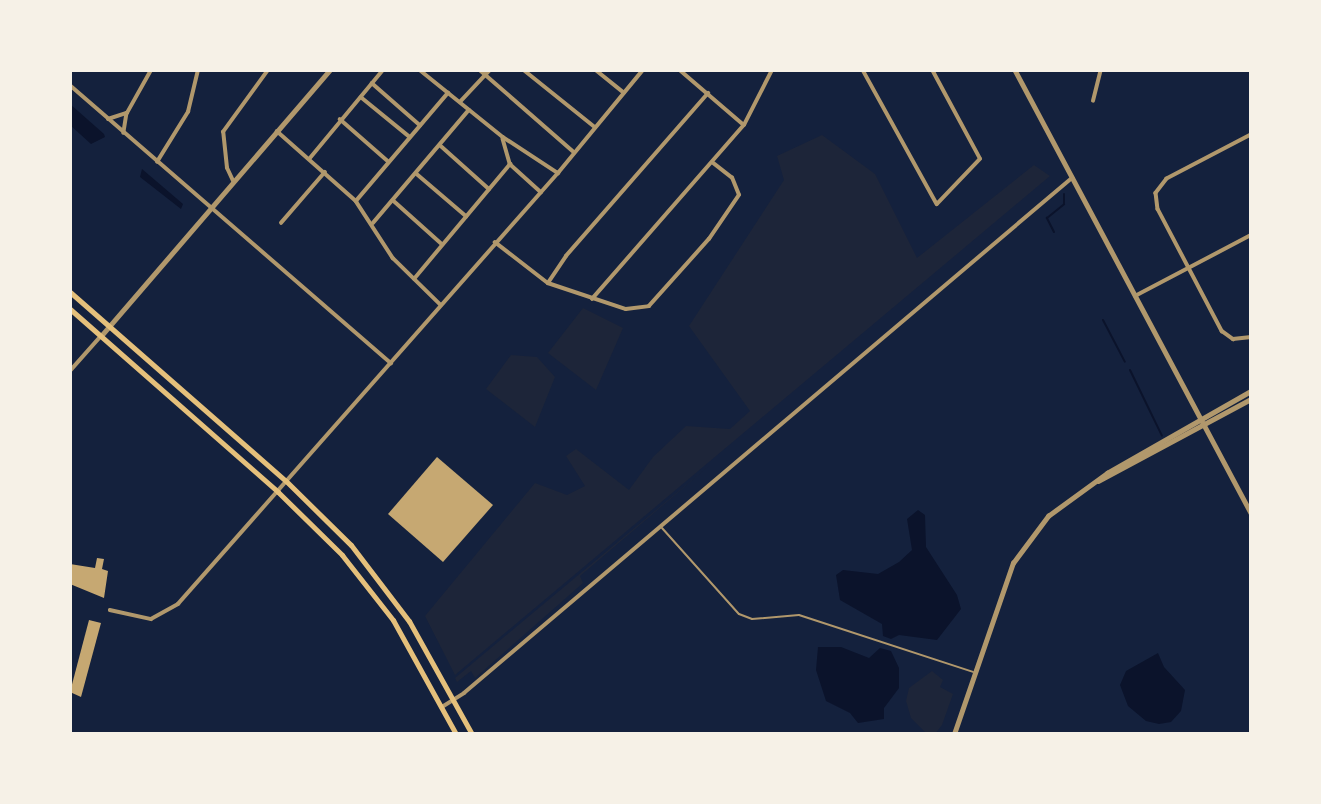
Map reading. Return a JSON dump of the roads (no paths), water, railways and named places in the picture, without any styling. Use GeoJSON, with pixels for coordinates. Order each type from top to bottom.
{"type":"FeatureCollection","features":[{"type":"Feature","properties":{"kind":"main road"},"geometry":{"type":"LineString","coordinates":[[70,292],[286,481],[377,575],[472,734]]}},
{"type":"Feature","properties":{"kind":"main road"},"geometry":{"type":"LineString","coordinates":[[70,309],[278,492],[368,586],[456,734]]}},
{"type":"Feature","properties":{"kind":"street"},"geometry":{"type":"LineString","coordinates":[[124,133],[127,113],[151,70]]}},
{"type":"Feature","properties":{"kind":"street"},"geometry":{"type":"LineString","coordinates":[[157,162],[188,112],[198,70]]}},
{"type":"Feature","properties":{"kind":"street"},"geometry":{"type":"LineString","coordinates":[[233,181],[227,168],[223,132],[268,70]]}},
{"type":"Feature","properties":{"kind":"street"},"geometry":{"type":"LineString","coordinates":[[70,371],[330,70]]}},
{"type":"Feature","properties":{"kind":"street"},"geometry":{"type":"LineString","coordinates":[[310,158],[383,70]]}},
{"type":"Feature","properties":{"kind":"street"},"geometry":{"type":"LineString","coordinates":[[420,70],[503,137],[558,173]]}},
{"type":"Feature","properties":{"kind":"street"},"geometry":{"type":"LineString","coordinates":[[480,70],[575,152]]}},
{"type":"Feature","properties":{"kind":"street"},"geometry":{"type":"LineString","coordinates":[[460,102],[490,70]]}},
{"type":"Feature","properties":{"kind":"street"},"geometry":{"type":"LineString","coordinates":[[524,70],[595,127]]}},
{"type":"Feature","properties":{"kind":"street"},"geometry":{"type":"LineString","coordinates":[[596,70],[624,93]]}},
{"type":"Feature","properties":{"kind":"street"},"geometry":{"type":"LineString","coordinates":[[110,610],[152,619],[170,612],[558,173],[643,70]]}},
{"type":"Feature","properties":{"kind":"street"},"geometry":{"type":"LineString","coordinates":[[680,70],[744,125]]}},
{"type":"Feature","properties":{"kind":"street"},"geometry":{"type":"LineString","coordinates":[[592,299],[714,164],[744,125],[771,72],[766,70]]}},
{"type":"Feature","properties":{"kind":"street"},"geometry":{"type":"LineString","coordinates":[[863,70],[936,204],[980,159],[932,70]]}},
{"type":"Feature","properties":{"kind":"street"},"geometry":{"type":"LineString","coordinates":[[1015,70],[1251,513]]}},
{"type":"Feature","properties":{"kind":"street"},"geometry":{"type":"LineString","coordinates":[[1093,101],[1101,70]]}},
{"type":"Feature","properties":{"kind":"street"},"geometry":{"type":"LineString","coordinates":[[372,83],[420,125]]}},
{"type":"Feature","properties":{"kind":"street"},"geometry":{"type":"LineString","coordinates":[[70,85],[391,363]]}},
{"type":"Feature","properties":{"kind":"street"},"geometry":{"type":"LineString","coordinates":[[356,201],[448,93]]}},
{"type":"Feature","properties":{"kind":"street"},"geometry":{"type":"LineString","coordinates":[[548,283],[566,256],[708,93]]}},
{"type":"Feature","properties":{"kind":"street"},"geometry":{"type":"LineString","coordinates":[[361,97],[410,137]]}},
{"type":"Feature","properties":{"kind":"street"},"geometry":{"type":"LineString","coordinates":[[373,223],[469,110]]}},
{"type":"Feature","properties":{"kind":"street"},"geometry":{"type":"LineString","coordinates":[[108,119],[127,113]]}},
{"type":"Feature","properties":{"kind":"street"},"geometry":{"type":"LineString","coordinates":[[340,119],[388,161]]}},
{"type":"Feature","properties":{"kind":"street"},"geometry":{"type":"LineString","coordinates":[[277,131],[356,201],[373,223],[393,258],[441,305]]}},
{"type":"Feature","properties":{"kind":"street"},"geometry":{"type":"LineString","coordinates":[[1251,135],[1167,178],[1156,193],[1158,209],[1222,331],[1233,338],[1251,337]]}},
{"type":"Feature","properties":{"kind":"street"},"geometry":{"type":"LineString","coordinates":[[503,137],[510,164],[541,192]]}},
{"type":"Feature","properties":{"kind":"street"},"geometry":{"type":"LineString","coordinates":[[440,145],[489,190]]}},
{"type":"Feature","properties":{"kind":"street"},"geometry":{"type":"LineString","coordinates":[[414,279],[510,164]]}},
{"type":"Feature","properties":{"kind":"street"},"geometry":{"type":"LineString","coordinates":[[495,242],[548,283],[626,309],[649,306],[739,195],[732,178],[714,164]]}},
{"type":"Feature","properties":{"kind":"street"},"geometry":{"type":"LineString","coordinates":[[281,223],[325,172]]}},
{"type":"Feature","properties":{"kind":"street"},"geometry":{"type":"LineString","coordinates":[[417,174],[466,216]]}},
{"type":"Feature","properties":{"kind":"street"},"geometry":{"type":"LineString","coordinates":[[442,707],[454,701],[662,527],[1072,178]]}},
{"type":"Feature","properties":{"kind":"street"},"geometry":{"type":"LineString","coordinates":[[394,201],[442,244]]}},
{"type":"Feature","properties":{"kind":"street"},"geometry":{"type":"LineString","coordinates":[[1135,296],[1251,235]]}},
{"type":"Feature","properties":{"kind":"street"},"geometry":{"type":"LineString","coordinates":[[954,734],[973,672],[1013,563],[1048,516],[1098,481],[1251,391]]}},
{"type":"Feature","properties":{"kind":"street"},"geometry":{"type":"LineString","coordinates":[[1204,421],[1251,400]]}},
{"type":"Feature","properties":{"kind":"lane"},"geometry":{"type":"LineString","coordinates":[[662,527],[738,614],[752,619],[799,615],[973,672]]}},
{"type":"Feature","properties":{"kind":"waterway"},"geometry":{"type":"LineString","coordinates":[[1054,232],[1047,218],[1064,204],[1064,194]]}},
{"type":"Feature","properties":{"kind":"waterway"},"geometry":{"type":"LineString","coordinates":[[1103,320],[1125,362]]}},
{"type":"Feature","properties":{"kind":"waterway"},"geometry":{"type":"LineString","coordinates":[[1130,370],[1162,436]]}}]}
